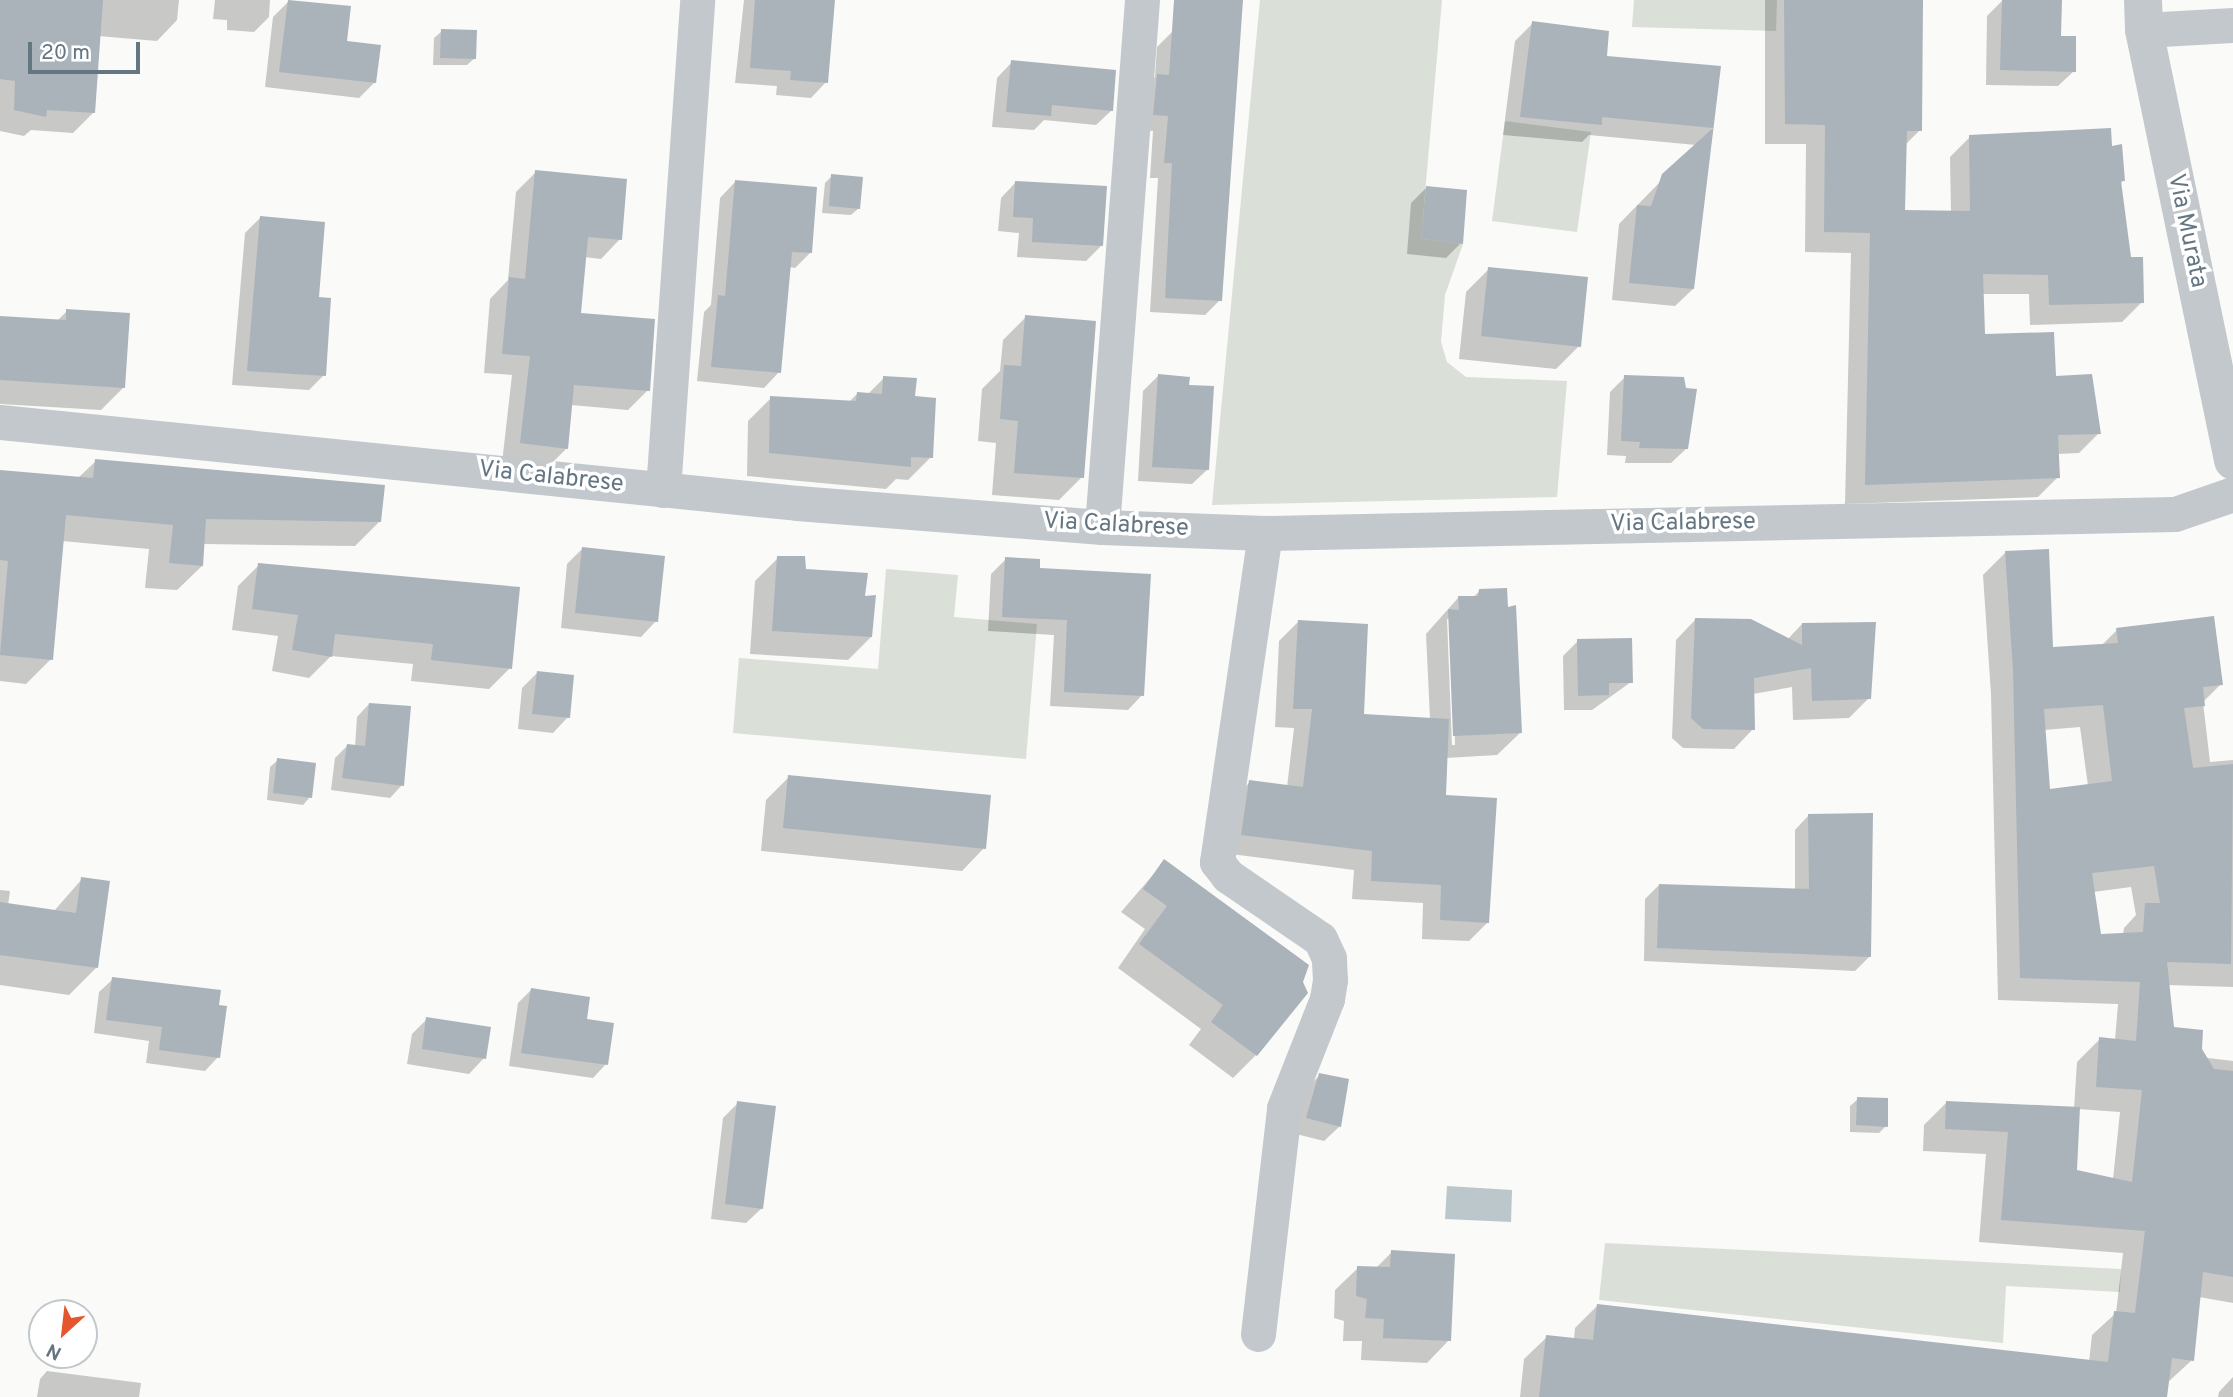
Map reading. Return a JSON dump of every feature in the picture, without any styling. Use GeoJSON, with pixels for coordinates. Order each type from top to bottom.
{"type":"FeatureCollection","features":[{"type":"Feature","properties":{"kind":"street"},"geometry":{"type":"LineString","coordinates":[[663,489],[697,0]]}},
{"type":"Feature","properties":{"kind":"street"},"geometry":{"type":"LineString","coordinates":[[1102,527],[1142,0]]}},
{"type":"Feature","properties":{"kind":"street"},"geometry":{"type":"LineString","coordinates":[[2144,15],[2233,25]]}},
{"type":"Feature","properties":{"kind":"street","name":"Via Murata"},"geometry":{"type":"LineString","coordinates":[[2144,15],[2233,461]]}},
{"type":"Feature","properties":{"kind":"street","name":"Via Calabrese"},"geometry":{"type":"LineString","coordinates":[[0,422],[663,489],[1102,527],[1265,533],[2175,514],[2233,494]]}},
{"type":"Feature","properties":{"kind":"street"},"geometry":{"type":"LineString","coordinates":[[1258,1334],[1284,1108],[1327,999],[1330,981],[1329,958],[1320,939],[1228,876],[1217,862],[1265,533]]}},
{"type":"Feature","properties":{"kind":"shaded area"},"geometry":{"type":"Polygon","coordinates":[[[1260,0],[1442,0],[1421,239],[1463,244],[1445,295],[1441,342],[1447,362],[1466,377],[1567,381],[1557,497],[1212,505],[1260,0]]]}},
{"type":"Feature","properties":{"kind":"shaded area"},"geometry":{"type":"Polygon","coordinates":[[[1634,0],[1777,0],[1776,31],[1632,27],[1634,0]]]}},
{"type":"Feature","properties":{"kind":"shaded area"},"geometry":{"type":"Polygon","coordinates":[[[1505,121],[1591,132],[1577,232],[1492,221],[1505,121]]]}},
{"type":"Feature","properties":{"kind":"shaded area"},"geometry":{"type":"Polygon","coordinates":[[[886,569],[958,575],[954,617],[1037,624],[1026,759],[733,733],[739,658],[878,669],[886,569]]]}},
{"type":"Feature","properties":{"kind":"shaded area"},"geometry":{"type":"Polygon","coordinates":[[[1447,1186],[1512,1190],[1511,1222],[1445,1219],[1447,1186]]]}},
{"type":"Feature","properties":{"kind":"shaded area"},"geometry":{"type":"Polygon","coordinates":[[[1605,1243],[2121,1269],[2120,1292],[2006,1286],[2003,1343],[1599,1300],[1605,1243]]]}},
{"type":"Feature","properties":{"kind":"building"},"geometry":{"type":"Polygon","coordinates":[[[0,0],[103,0],[95,113],[47,110],[46,117],[14,110],[15,81],[0,79],[0,0]]]}},
{"type":"Feature","properties":{"kind":"building"},"geometry":{"type":"Polygon","coordinates":[[[288,0],[351,6],[347,41],[381,45],[376,83],[279,72],[288,0]]]}},
{"type":"Feature","properties":{"kind":"building"},"geometry":{"type":"Polygon","coordinates":[[[755,0],[835,0],[828,83],[790,80],[791,71],[750,68],[755,0]]]}},
{"type":"Feature","properties":{"kind":"building"},"geometry":{"type":"Polygon","coordinates":[[[1174,0],[1243,0],[1222,301],[1165,298],[1172,163],[1164,163],[1168,116],[1153,115],[1157,74],[1169,75],[1174,0]]]}},
{"type":"Feature","properties":{"kind":"building"},"geometry":{"type":"Polygon","coordinates":[[[1784,0],[1923,0],[1922,131],[1907,131],[1905,210],[1970,211],[1969,135],[2111,128],[2112,146],[2122,144],[2125,181],[2121,181],[2131,257],[2143,257],[2144,303],[2049,305],[2048,275],[1983,274],[1985,334],[2054,332],[2056,376],[2092,374],[2101,434],[2058,435],[2060,478],[1865,485],[1870,233],[1824,232],[1825,125],[1785,124],[1784,0]]]}},
{"type":"Feature","properties":{"kind":"building"},"geometry":{"type":"Polygon","coordinates":[[[2002,0],[2062,0],[2061,36],[2076,36],[2076,72],[2000,70],[2002,0]]]}},
{"type":"Feature","properties":{"kind":"building"},"geometry":{"type":"Polygon","coordinates":[[[1532,21],[1609,31],[1607,56],[1721,66],[1694,289],[1629,283],[1637,205],[1651,206],[1662,174],[1713,128],[1602,117],[1602,125],[1520,117],[1532,21]]]}},
{"type":"Feature","properties":{"kind":"building"},"geometry":{"type":"Polygon","coordinates":[[[441,29],[477,30],[476,59],[440,58],[441,29]]]}},
{"type":"Feature","properties":{"kind":"building"},"geometry":{"type":"Polygon","coordinates":[[[1011,60],[1116,70],[1113,111],[1052,105],[1051,116],[1006,112],[1011,60]]]}},
{"type":"Feature","properties":{"kind":"building"},"geometry":{"type":"Polygon","coordinates":[[[535,170],[627,179],[622,240],[588,237],[581,313],[655,319],[650,391],[574,385],[568,449],[520,443],[530,356],[502,354],[509,277],[525,279],[535,170]]]}},
{"type":"Feature","properties":{"kind":"building"},"geometry":{"type":"Polygon","coordinates":[[[831,174],[863,177],[860,209],[829,206],[831,174]]]}},
{"type":"Feature","properties":{"kind":"building"},"geometry":{"type":"Polygon","coordinates":[[[735,180],[817,187],[812,253],[792,252],[781,373],[711,367],[718,295],[725,296],[735,180]]]}},
{"type":"Feature","properties":{"kind":"building"},"geometry":{"type":"Polygon","coordinates":[[[1015,181],[1107,186],[1103,246],[1032,242],[1033,218],[1013,217],[1015,181]]]}},
{"type":"Feature","properties":{"kind":"building"},"geometry":{"type":"Polygon","coordinates":[[[1426,186],[1467,190],[1463,244],[1421,239],[1426,186]]]}},
{"type":"Feature","properties":{"kind":"building"},"geometry":{"type":"Polygon","coordinates":[[[260,216],[325,222],[319,297],[331,298],[326,376],[247,371],[260,216]]]}},
{"type":"Feature","properties":{"kind":"building"},"geometry":{"type":"Polygon","coordinates":[[[1488,267],[1588,277],[1581,347],[1481,336],[1488,267]]]}},
{"type":"Feature","properties":{"kind":"building"},"geometry":{"type":"Polygon","coordinates":[[[66,309],[130,313],[125,388],[0,380],[0,316],[66,320],[66,309]]]}},
{"type":"Feature","properties":{"kind":"building"},"geometry":{"type":"Polygon","coordinates":[[[1025,315],[1096,321],[1084,478],[1014,473],[1018,421],[1000,419],[1004,365],[1021,366],[1025,315]]]}},
{"type":"Feature","properties":{"kind":"building"},"geometry":{"type":"Polygon","coordinates":[[[1158,374],[1190,377],[1189,385],[1214,386],[1209,470],[1152,467],[1158,374]]]}},
{"type":"Feature","properties":{"kind":"building"},"geometry":{"type":"Polygon","coordinates":[[[1624,375],[1684,377],[1686,388],[1697,389],[1688,449],[1639,448],[1640,442],[1621,441],[1624,375]]]}},
{"type":"Feature","properties":{"kind":"building"},"geometry":{"type":"Polygon","coordinates":[[[883,376],[917,378],[915,396],[936,398],[933,458],[911,457],[911,467],[769,453],[770,396],[856,401],[857,392],[882,394],[883,376]]]}},
{"type":"Feature","properties":{"kind":"building"},"geometry":{"type":"Polygon","coordinates":[[[95,459],[385,485],[381,522],[206,519],[203,566],[169,563],[173,525],[66,515],[53,660],[0,655],[8,561],[0,560],[0,470],[93,478],[95,459]]]}},
{"type":"Feature","properties":{"kind":"building"},"geometry":{"type":"Polygon","coordinates":[[[582,547],[665,556],[658,622],[575,613],[582,547]]]}},
{"type":"Feature","properties":{"kind":"building"},"geometry":{"type":"Polygon","coordinates":[[[2049,549],[2053,647],[2118,643],[2116,628],[2214,616],[2223,685],[2203,687],[2205,706],[2184,708],[2193,768],[2233,764],[2231,964],[2167,962],[2174,1027],[2203,1030],[2202,1049],[2214,1069],[2233,1071],[2233,1277],[2203,1272],[2194,1361],[2172,1358],[2167,1397],[1539,1397],[1546,1335],[1593,1340],[1597,1304],[2108,1362],[2114,1311],[2135,1313],[2145,1231],[2001,1220],[2008,1132],[1945,1129],[1946,1101],[2080,1107],[2077,1170],[2132,1182],[2142,1090],[2096,1087],[2099,1037],[2136,1041],[2140,982],[2020,978],[2013,670],[2005,551],[2049,549]],[[2103,705],[2044,709],[2050,789],[2112,781],[2103,705]],[[2154,866],[2092,873],[2101,934],[2143,932],[2145,903],[2160,903],[2154,866]]]}},
{"type":"Feature","properties":{"kind":"building"},"geometry":{"type":"Polygon","coordinates":[[[777,556],[805,556],[806,569],[868,573],[865,596],[876,595],[872,637],[772,631],[777,556]]]}},
{"type":"Feature","properties":{"kind":"building"},"geometry":{"type":"Polygon","coordinates":[[[1005,557],[1040,559],[1040,568],[1151,574],[1144,696],[1064,692],[1067,620],[1002,617],[1005,557]]]}},
{"type":"Feature","properties":{"kind":"building"},"geometry":{"type":"Polygon","coordinates":[[[258,563],[520,587],[512,669],[431,660],[433,644],[335,634],[332,657],[292,650],[298,615],[252,609],[258,563]]]}},
{"type":"Feature","properties":{"kind":"building"},"geometry":{"type":"Polygon","coordinates":[[[1507,588],[1508,607],[1516,605],[1522,733],[1453,736],[1448,609],[1459,610],[1458,596],[1478,596],[1479,589],[1507,588]]]}},
{"type":"Feature","properties":{"kind":"building"},"geometry":{"type":"Polygon","coordinates":[[[1695,618],[1751,619],[1802,645],[1802,623],[1876,622],[1871,699],[1812,701],[1811,668],[1754,678],[1755,730],[1703,729],[1691,718],[1695,618]]]}},
{"type":"Feature","properties":{"kind":"building"},"geometry":{"type":"Polygon","coordinates":[[[1298,620],[1368,624],[1364,714],[1449,719],[1446,795],[1497,798],[1489,923],[1440,920],[1441,885],[1371,881],[1372,851],[1241,835],[1249,780],[1303,787],[1312,709],[1293,709],[1298,620]]]}},
{"type":"Feature","properties":{"kind":"building"},"geometry":{"type":"Polygon","coordinates":[[[1632,638],[1633,683],[1609,683],[1609,695],[1578,696],[1577,639],[1632,638]]]}},
{"type":"Feature","properties":{"kind":"building"},"geometry":{"type":"Polygon","coordinates":[[[537,671],[574,675],[570,718],[532,714],[537,671]]]}},
{"type":"Feature","properties":{"kind":"building"},"geometry":{"type":"Polygon","coordinates":[[[369,703],[411,706],[404,786],[342,778],[347,744],[365,746],[369,703]]]}},
{"type":"Feature","properties":{"kind":"building"},"geometry":{"type":"Polygon","coordinates":[[[277,758],[316,763],[312,798],[273,793],[277,758]]]}},
{"type":"Feature","properties":{"kind":"building"},"geometry":{"type":"Polygon","coordinates":[[[788,775],[991,795],[986,849],[783,828],[788,775]]]}},
{"type":"Feature","properties":{"kind":"building"},"geometry":{"type":"Polygon","coordinates":[[[1873,813],[1871,957],[1657,948],[1659,884],[1809,889],[1808,814],[1873,813]]]}},
{"type":"Feature","properties":{"kind":"building"},"geometry":{"type":"Polygon","coordinates":[[[1164,859],[1309,965],[1303,982],[1308,993],[1257,1056],[1211,1022],[1223,1005],[1139,944],[1167,906],[1143,889],[1164,859]]]}},
{"type":"Feature","properties":{"kind":"building"},"geometry":{"type":"Polygon","coordinates":[[[81,877],[110,881],[98,968],[0,955],[0,902],[76,913],[81,877]]]}},
{"type":"Feature","properties":{"kind":"building"},"geometry":{"type":"Polygon","coordinates":[[[112,977],[221,990],[219,1005],[227,1006],[220,1058],[159,1050],[162,1027],[106,1020],[112,977]]]}},
{"type":"Feature","properties":{"kind":"building"},"geometry":{"type":"Polygon","coordinates":[[[531,988],[590,997],[587,1019],[614,1023],[608,1065],[521,1053],[531,988]]]}},
{"type":"Feature","properties":{"kind":"building"},"geometry":{"type":"Polygon","coordinates":[[[426,1017],[491,1027],[486,1059],[422,1049],[426,1017]]]}},
{"type":"Feature","properties":{"kind":"building"},"geometry":{"type":"Polygon","coordinates":[[[1319,1073],[1349,1079],[1341,1127],[1306,1118],[1319,1073]]]}},
{"type":"Feature","properties":{"kind":"building"},"geometry":{"type":"Polygon","coordinates":[[[1857,1097],[1888,1098],[1888,1127],[1856,1125],[1857,1097]]]}},
{"type":"Feature","properties":{"kind":"building"},"geometry":{"type":"Polygon","coordinates":[[[737,1101],[776,1106],[763,1209],[725,1204],[737,1101]]]}},
{"type":"Feature","properties":{"kind":"building"},"geometry":{"type":"Polygon","coordinates":[[[1391,1250],[1455,1254],[1451,1341],[1383,1338],[1384,1319],[1365,1318],[1367,1299],[1356,1296],[1357,1266],[1390,1267],[1391,1250]]]}}]}
